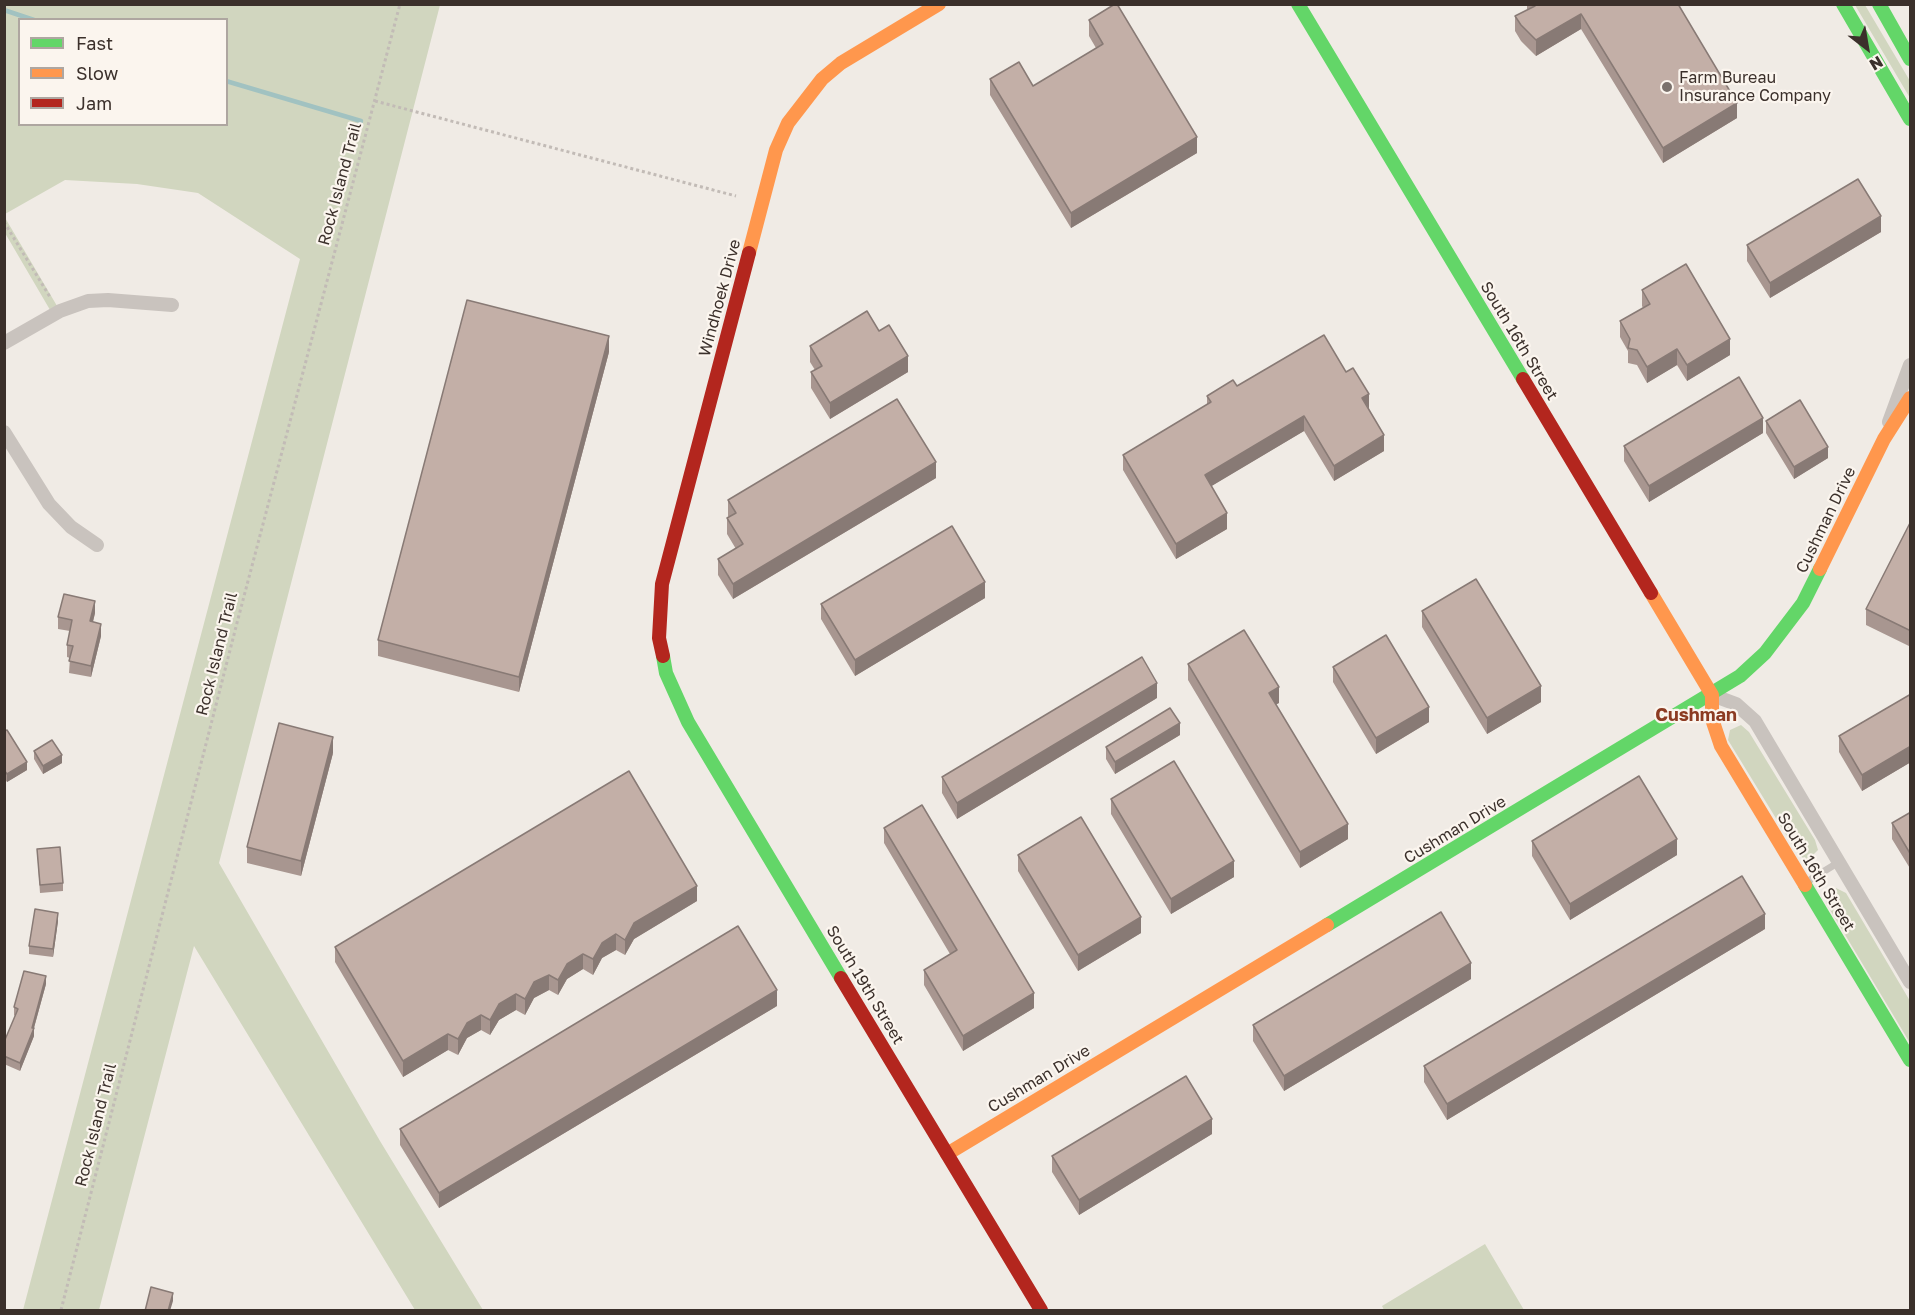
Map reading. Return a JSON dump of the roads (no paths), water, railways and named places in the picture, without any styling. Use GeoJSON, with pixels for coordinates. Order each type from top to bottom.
{"type":"FeatureCollection","features":[{"type":"Feature","properties":{"kind":"street","name":"Windhoek Drive"},"geometry":{"type":"LineString","coordinates":[[666,673],[659,638],[662,584],[776,150],[788,123],[822,79],[841,63],[939,4]]}},
{"type":"Feature","properties":{"kind":"street","name":"South 16th Street"},"geometry":{"type":"LineString","coordinates":[[1298,4],[1712,695],[1712,719],[1721,746],[1911,1060]]}},
{"type":"Feature","properties":{"kind":"street"},"geometry":{"type":"LineString","coordinates":[[1843,4],[1911,119]]}},
{"type":"Feature","properties":{"kind":"street"},"geometry":{"type":"LineString","coordinates":[[1879,4],[1911,59]]}},
{"type":"Feature","properties":{"kind":"street"},"geometry":{"type":"LineString","coordinates":[[4,344],[60,311],[88,301],[108,300],[172,305]]}},
{"type":"Feature","properties":{"kind":"street","name":"Cushman Drive"},"geometry":{"type":"LineString","coordinates":[[1884,439],[1898,393],[1911,365]]}},
{"type":"Feature","properties":{"kind":"street","name":"Cushman Drive"},"geometry":{"type":"LineString","coordinates":[[947,1154],[1712,695],[1740,676],[1765,653],[1803,603],[1884,439],[1911,398]]}},
{"type":"Feature","properties":{"kind":"street"},"geometry":{"type":"LineString","coordinates":[[4,432],[49,504],[71,526],[97,545]]}},
{"type":"Feature","properties":{"kind":"street","name":"South 19th Street"},"geometry":{"type":"LineString","coordinates":[[666,673],[688,722],[1041,1311]]}},
{"type":"Feature","properties":{"kind":"street","name":"South 16th Street"},"geometry":{"type":"LineString","coordinates":[[1712,695],[1736,704],[1755,721],[1911,982]]}},
{"type":"Feature","properties":{"kind":"lane"},"geometry":{"type":"LineString","coordinates":[[1804,883],[1839,862]]}},
{"type":"Feature","properties":{"kind":"waterway"},"geometry":{"type":"LineString","coordinates":[[4,10],[28,18]]}},
{"type":"Feature","properties":{"kind":"waterway"},"geometry":{"type":"LineString","coordinates":[[228,82],[361,121]]}},
{"type":"Feature","properties":{"kind":"place","name":"Farm Bureau Insurance Company"},"geometry":{"type":"Point","coordinates":[1667,87]}},
{"type":"Feature","properties":{"kind":"district","name":"Cushman"},"geometry":{"type":"Point","coordinates":[1696,715]}}]}
